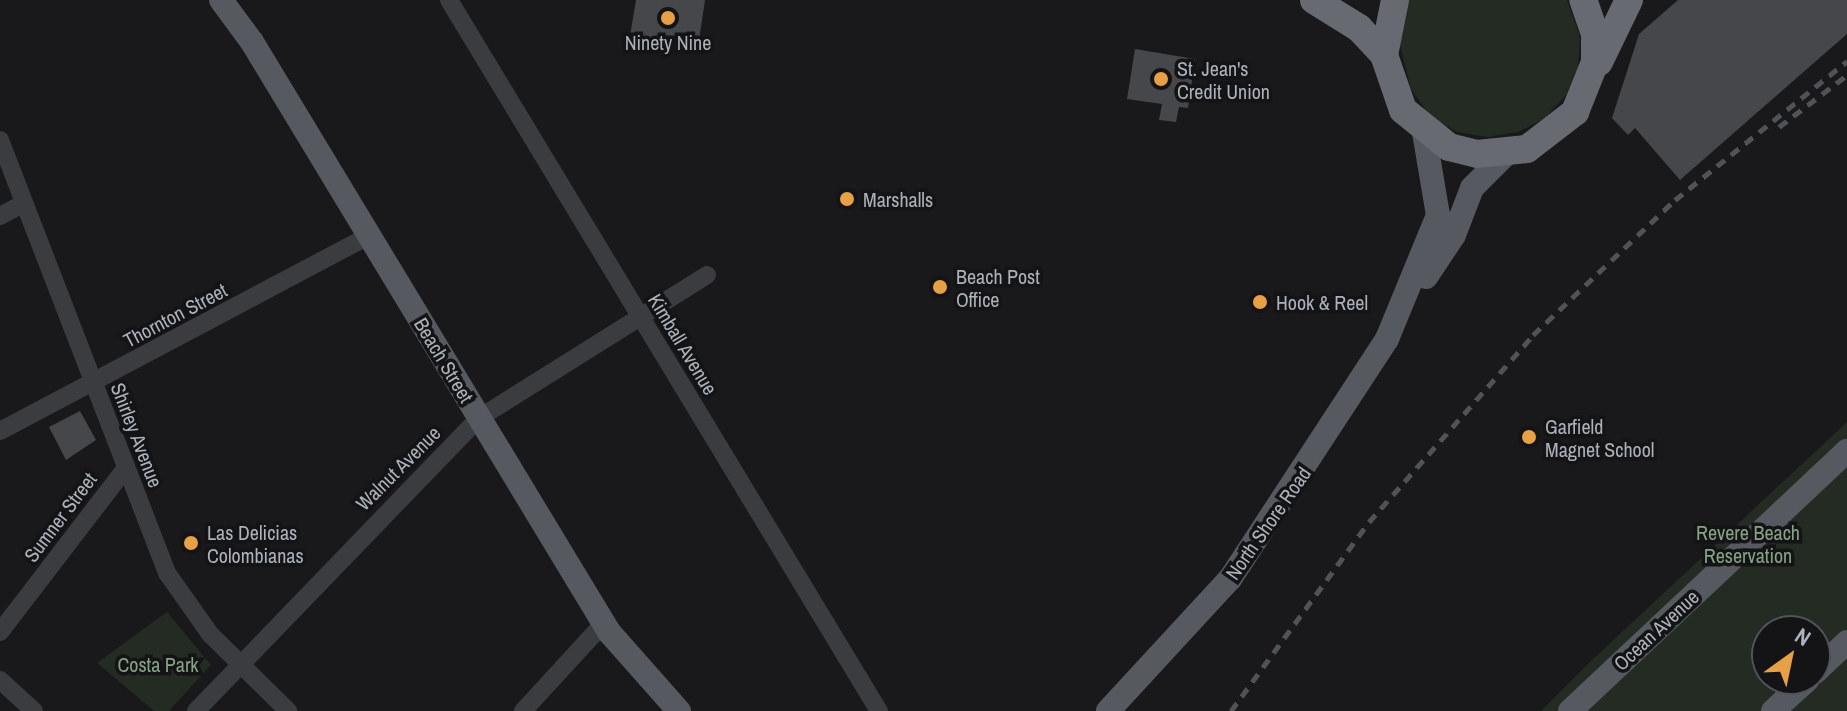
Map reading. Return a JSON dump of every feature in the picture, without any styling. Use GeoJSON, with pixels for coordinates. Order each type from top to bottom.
{"type":"FeatureCollection","features":[{"type":"Feature","properties":{"kind":"highway"},"geometry":{"type":"LineString","coordinates":[[1314,0],[1359,28],[1384,55],[1396,97],[1424,132],[1463,151],[1506,154],[1557,131],[1588,89],[1629,0]]}},
{"type":"Feature","properties":{"kind":"highway"},"geometry":{"type":"LineString","coordinates":[[1384,55],[1395,0]]}},
{"type":"Feature","properties":{"kind":"highway"},"geometry":{"type":"LineString","coordinates":[[1583,0],[1595,34],[1588,89]]}},
{"type":"Feature","properties":{"kind":"main road","name":"Beach Street"},"geometry":{"type":"LineString","coordinates":[[221,0],[369,236],[603,624],[642,677],[679,711]]}},
{"type":"Feature","properties":{"kind":"main road","name":"North Shore Road"},"geometry":{"type":"LineString","coordinates":[[1399,315],[1438,215],[1424,132]]}},
{"type":"Feature","properties":{"kind":"main road","name":"North Shore Road"},"geometry":{"type":"LineString","coordinates":[[1108,711],[1263,535],[1399,315],[1454,235],[1472,188],[1506,154]]}},
{"type":"Feature","properties":{"kind":"main road","name":"Ocean Avenue"},"geometry":{"type":"LineString","coordinates":[[1570,711],[1847,451]]}},
{"type":"Feature","properties":{"kind":"main road"},"geometry":{"type":"LineString","coordinates":[[1831,657],[1847,642]]}},
{"type":"Feature","properties":{"kind":"main road"},"geometry":{"type":"LineString","coordinates":[[1773,711],[1790,695]]}},
{"type":"Feature","properties":{"kind":"street","name":"Kimball Avenue"},"geometry":{"type":"LineString","coordinates":[[449,0],[879,711]]}},
{"type":"Feature","properties":{"kind":"street","name":"Shirley Avenue"},"geometry":{"type":"LineString","coordinates":[[0,140],[174,587],[240,665],[288,711]]}},
{"type":"Feature","properties":{"kind":"street"},"geometry":{"type":"LineString","coordinates":[[0,216],[24,203]]}},
{"type":"Feature","properties":{"kind":"street","name":"Thornton Street"},"geometry":{"type":"LineString","coordinates":[[0,431],[369,236]]}},
{"type":"Feature","properties":{"kind":"street","name":"Walnut Avenue"},"geometry":{"type":"LineString","coordinates":[[196,711],[479,418],[707,275]]}},
{"type":"Feature","properties":{"kind":"street","name":"Sumner Street"},"geometry":{"type":"LineString","coordinates":[[0,632],[126,468]]}},
{"type":"Feature","properties":{"kind":"street"},"geometry":{"type":"LineString","coordinates":[[523,711],[603,624]]}},
{"type":"Feature","properties":{"kind":"street"},"geometry":{"type":"LineString","coordinates":[[0,680],[34,711]]}},
{"type":"Feature","properties":{"kind":"green space"},"geometry":{"type":"Polygon","coordinates":[[[1407,0],[1567,0],[1580,37],[1578,66],[1566,95],[1545,118],[1518,132],[1487,137],[1457,132],[1430,116],[1411,89],[1397,33],[1407,0]]]}},
{"type":"Feature","properties":{"kind":"green space","name":"Revere Beach Reservation"},"geometry":{"type":"Polygon","coordinates":[[[1847,422],[1847,711],[1541,711],[1591,661],[1847,422]]]}},
{"type":"Feature","properties":{"kind":"green space","name":"Costa Park"},"geometry":{"type":"Polygon","coordinates":[[[167,612],[211,665],[169,711],[154,711],[97,663],[167,612]]]}},
{"type":"Feature","properties":{"kind":"building","name":"Ninety Nine"},"geometry":{"type":"Polygon","coordinates":[[[636,0],[705,0],[698,47],[630,36],[636,0]]]}},
{"type":"Feature","properties":{"kind":"building"},"geometry":{"type":"Polygon","coordinates":[[[1678,0],[1847,0],[1847,34],[1680,180],[1635,128],[1628,135],[1612,118],[1639,34],[1678,0]]]}},
{"type":"Feature","properties":{"kind":"building","name":"St. Jean's Credit Union"},"geometry":{"type":"Polygon","coordinates":[[[1135,49],[1195,59],[1188,108],[1179,107],[1176,122],[1159,120],[1162,104],[1127,99],[1135,49]]]}},
{"type":"Feature","properties":{"kind":"building"},"geometry":{"type":"Polygon","coordinates":[[[80,411],[96,440],[66,460],[49,427],[80,411]]]}},
{"type":"Feature","properties":{"kind":"railway"},"geometry":{"type":"LineString","coordinates":[[1231,711],[1369,522],[1533,335],[1675,200],[1847,61]]}},
{"type":"Feature","properties":{"kind":"railway"},"geometry":{"type":"LineString","coordinates":[[1779,127],[1846,76]]}},
{"type":"Feature","properties":{"kind":"place","name":"Ninety Nine"},"geometry":{"type":"Point","coordinates":[668,18]}},
{"type":"Feature","properties":{"kind":"place","name":"St. Jean's Credit Union"},"geometry":{"type":"Point","coordinates":[1161,79]}},
{"type":"Feature","properties":{"kind":"place","name":"Marshalls"},"geometry":{"type":"Point","coordinates":[847,199]}},
{"type":"Feature","properties":{"kind":"place","name":"Beach Post Office"},"geometry":{"type":"Point","coordinates":[940,287]}},
{"type":"Feature","properties":{"kind":"place","name":"Hook & Reel"},"geometry":{"type":"Point","coordinates":[1260,302]}},
{"type":"Feature","properties":{"kind":"place","name":"Garfield Magnet School"},"geometry":{"type":"Point","coordinates":[1529,437]}},
{"type":"Feature","properties":{"kind":"place","name":"Las Delicias Colombianas"},"geometry":{"type":"Point","coordinates":[191,543]}}]}
